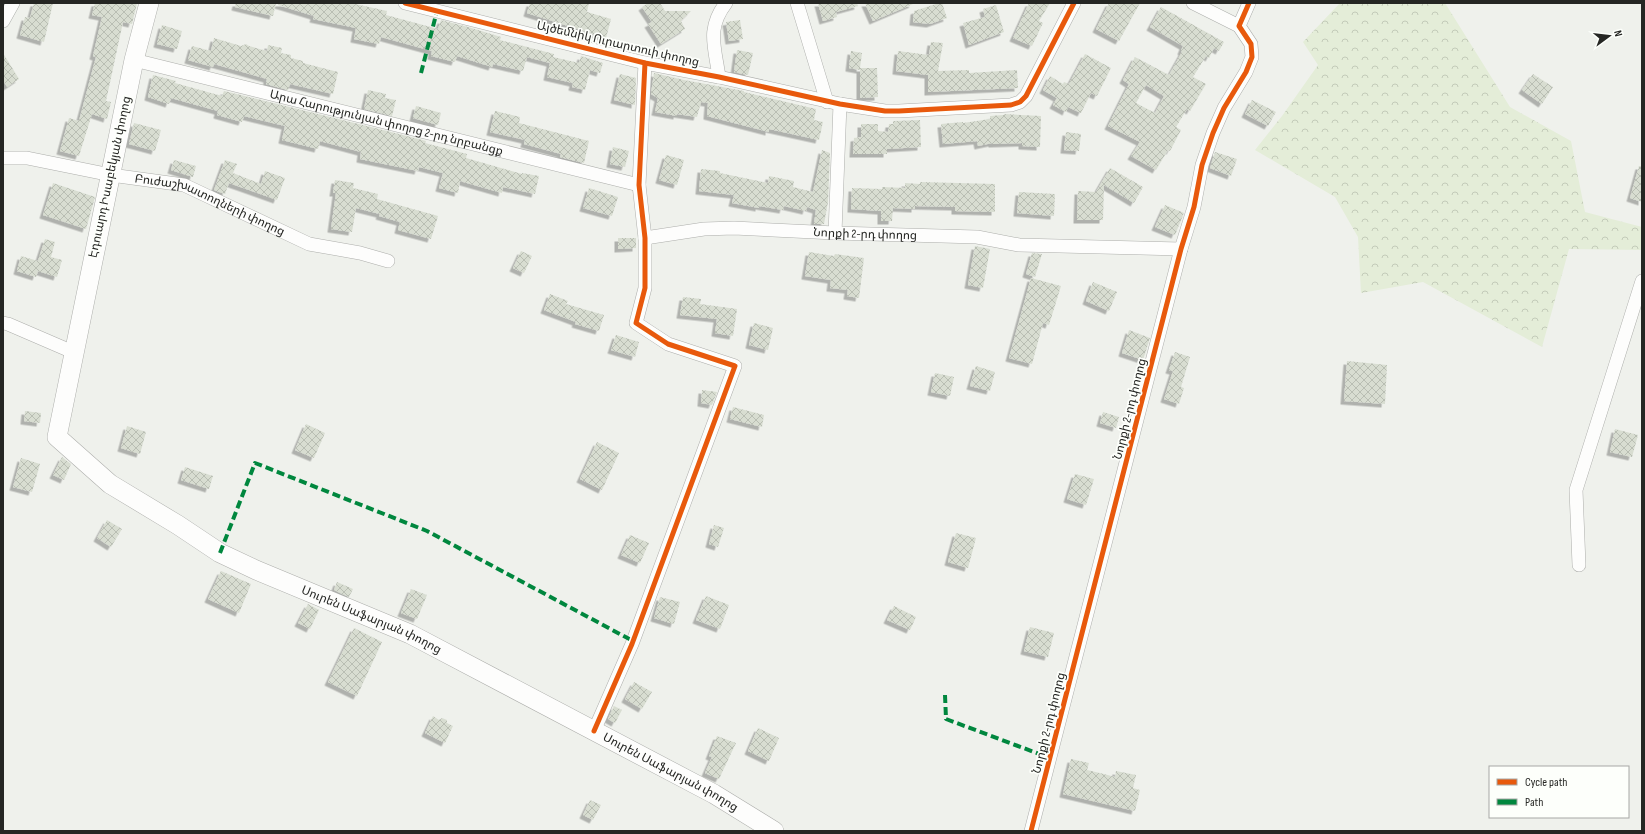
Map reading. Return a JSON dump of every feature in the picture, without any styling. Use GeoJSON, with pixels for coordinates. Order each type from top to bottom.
{"type":"FeatureCollection","features":[{"type":"Feature","properties":{"kind":"main road","name":"Էդուարդ Իսաբեկյան փողոց"},"geometry":{"type":"LineString","coordinates":[[73,352],[134,60],[149,3]]}},
{"type":"Feature","properties":{"kind":"main road","name":"Սուրեն Սաֆարյան փողոց"},"geometry":{"type":"LineString","coordinates":[[73,352],[57,437],[110,484],[178,525],[220,553],[256,570],[410,634],[714,794],[774,831]]}},
{"type":"Feature","properties":{"kind":"street"},"geometry":{"type":"LineString","coordinates":[[3,21],[13,3]]}},
{"type":"Feature","properties":{"kind":"street","name":"Այծեմնիկ Ուրարտուի փողոց"},"geometry":{"type":"LineString","coordinates":[[405,3],[438,7],[646,63],[719,77],[827,102],[886,111],[1011,106],[1020,102],[1026,96],[1074,3]]}},
{"type":"Feature","properties":{"kind":"street"},"geometry":{"type":"LineString","coordinates":[[719,77],[713,33],[715,21],[726,3]]}},
{"type":"Feature","properties":{"kind":"street"},"geometry":{"type":"LineString","coordinates":[[796,3],[827,102]]}},
{"type":"Feature","properties":{"kind":"street"},"geometry":{"type":"LineString","coordinates":[[1193,3],[1239,26],[1249,3]]}},
{"type":"Feature","properties":{"kind":"street","name":"Նորքի 2-րդ փողոց"},"geometry":{"type":"LineString","coordinates":[[1031,831],[1181,249],[1194,208],[1202,166],[1213,133],[1224,108],[1246,72],[1252,58],[1251,44],[1239,26]]}},
{"type":"Feature","properties":{"kind":"street","name":"Արա Հարությունյան փողոց 2-րդ նրբանցք"},"geometry":{"type":"LineString","coordinates":[[134,60],[639,186]]}},
{"type":"Feature","properties":{"kind":"street"},"geometry":{"type":"LineString","coordinates":[[594,731],[632,644],[735,366],[668,344],[636,323],[645,288],[645,238],[639,186],[646,63]]}},
{"type":"Feature","properties":{"kind":"street"},"geometry":{"type":"LineString","coordinates":[[835,234],[840,104]]}},
{"type":"Feature","properties":{"kind":"street","name":"Բուժաշխատողների փողոց"},"geometry":{"type":"LineString","coordinates":[[3,158],[28,158],[111,175],[184,185],[309,244],[360,253],[388,262]]}},
{"type":"Feature","properties":{"kind":"street","name":"Նորքի 2-րդ փողոց"},"geometry":{"type":"LineString","coordinates":[[645,238],[704,229],[734,228],[835,234],[977,237],[1019,245],[1181,249]]}},
{"type":"Feature","properties":{"kind":"street"},"geometry":{"type":"LineString","coordinates":[[1579,565],[1576,490],[1642,281]]}},
{"type":"Feature","properties":{"kind":"street"},"geometry":{"type":"LineString","coordinates":[[3,323],[73,352]]}},
{"type":"Feature","properties":{"kind":"green space"},"geometry":{"type":"Polygon","coordinates":[[[1340,3],[1445,3],[1510,107],[1571,141],[1585,212],[1642,227],[1642,250],[1569,249],[1542,347],[1423,282],[1361,293],[1358,237],[1335,197],[1255,150],[1282,116],[1318,65],[1303,42],[1340,3]]]}},
{"type":"Feature","properties":{"kind":"building"},"geometry":{"type":"Polygon","coordinates":[[[34,3],[53,3],[44,42],[20,35],[25,17],[30,18],[34,3]]]}},
{"type":"Feature","properties":{"kind":"building"},"geometry":{"type":"Polygon","coordinates":[[[95,3],[137,3],[132,24],[123,22],[106,101],[111,102],[107,119],[92,114],[79,156],[60,151],[69,118],[79,121],[96,57],[93,56],[102,17],[92,15],[95,3]]]}},
{"type":"Feature","properties":{"kind":"building"},"geometry":{"type":"Polygon","coordinates":[[[236,3],[276,3],[273,16],[235,7],[236,3]]]}},
{"type":"Feature","properties":{"kind":"building"},"geometry":{"type":"Polygon","coordinates":[[[278,3],[351,3],[387,11],[386,15],[438,29],[441,20],[468,27],[501,37],[500,40],[554,54],[553,57],[579,63],[581,56],[603,63],[600,73],[590,70],[585,90],[572,87],[573,83],[547,77],[550,63],[527,57],[523,71],[493,64],[492,67],[457,56],[455,62],[431,56],[432,51],[381,37],[379,44],[354,39],[356,28],[313,19],[314,16],[278,5],[278,3]]]}},
{"type":"Feature","properties":{"kind":"building"},"geometry":{"type":"Polygon","coordinates":[[[530,3],[589,3],[587,12],[611,19],[606,38],[527,13],[530,3]]]}},
{"type":"Feature","properties":{"kind":"building"},"geometry":{"type":"Polygon","coordinates":[[[648,3],[660,3],[665,11],[691,11],[681,21],[685,29],[661,44],[648,24],[652,22],[642,7],[648,3]]]}},
{"type":"Feature","properties":{"kind":"building"},"geometry":{"type":"Polygon","coordinates":[[[818,3],[857,3],[858,6],[836,12],[837,17],[823,21],[818,3]]]}},
{"type":"Feature","properties":{"kind":"building"},"geometry":{"type":"Polygon","coordinates":[[[865,3],[912,3],[913,4],[873,21],[865,3]]]}},
{"type":"Feature","properties":{"kind":"building"},"geometry":{"type":"Polygon","coordinates":[[[942,3],[947,18],[930,24],[913,22],[914,11],[942,3]]]}},
{"type":"Feature","properties":{"kind":"building"},"geometry":{"type":"Polygon","coordinates":[[[1029,3],[1050,3],[1039,21],[1043,23],[1032,46],[1013,38],[1029,3]]]}},
{"type":"Feature","properties":{"kind":"building"},"geometry":{"type":"Polygon","coordinates":[[[1109,3],[1140,3],[1119,41],[1096,29],[1109,3]]]}},
{"type":"Feature","properties":{"kind":"building"},"geometry":{"type":"Polygon","coordinates":[[[996,5],[1004,32],[969,45],[963,23],[985,17],[983,9],[996,5]]]}},
{"type":"Feature","properties":{"kind":"building"},"geometry":{"type":"Polygon","coordinates":[[[1161,7],[1224,42],[1219,51],[1214,48],[1209,58],[1206,56],[1193,77],[1206,84],[1190,111],[1187,109],[1176,127],[1181,130],[1170,151],[1168,150],[1156,170],[1131,156],[1140,142],[1108,126],[1129,84],[1123,80],[1135,57],[1169,75],[1182,52],[1183,46],[1150,27],[1161,7]],[[1146,85],[1136,103],[1155,113],[1164,96],[1146,85]]]}},
{"type":"Feature","properties":{"kind":"building"},"geometry":{"type":"Polygon","coordinates":[[[740,20],[743,39],[729,41],[726,22],[740,20]]]}},
{"type":"Feature","properties":{"kind":"building"},"geometry":{"type":"Polygon","coordinates":[[[162,25],[182,31],[177,49],[157,44],[162,25]]]}},
{"type":"Feature","properties":{"kind":"building"},"geometry":{"type":"Polygon","coordinates":[[[214,38],[241,46],[246,44],[267,51],[268,45],[282,48],[281,53],[291,55],[291,58],[303,61],[303,63],[338,72],[333,94],[290,84],[288,90],[266,84],[267,79],[214,64],[213,67],[188,60],[192,46],[211,51],[214,38]]]}},
{"type":"Feature","properties":{"kind":"building"},"geometry":{"type":"Polygon","coordinates":[[[931,42],[943,43],[938,71],[969,70],[969,73],[1017,70],[1018,88],[928,92],[928,75],[896,71],[898,51],[929,55],[931,42]]]}},
{"type":"Feature","properties":{"kind":"building"},"geometry":{"type":"Polygon","coordinates":[[[737,50],[753,53],[748,75],[734,72],[737,50]]]}},
{"type":"Feature","properties":{"kind":"building"},"geometry":{"type":"Polygon","coordinates":[[[851,51],[862,53],[860,68],[877,68],[878,97],[860,98],[860,70],[849,68],[851,51]]]}},
{"type":"Feature","properties":{"kind":"building"},"geometry":{"type":"Polygon","coordinates":[[[3,53],[19,79],[7,87],[3,80],[3,53]]]}},
{"type":"Feature","properties":{"kind":"building"},"geometry":{"type":"Polygon","coordinates":[[[1085,54],[1111,68],[1097,96],[1091,93],[1081,113],[1068,107],[1066,112],[1053,105],[1057,98],[1043,90],[1050,76],[1063,84],[1064,82],[1069,84],[1085,54]]]}},
{"type":"Feature","properties":{"kind":"building"},"geometry":{"type":"Polygon","coordinates":[[[654,73],[744,91],[816,109],[814,120],[823,122],[819,140],[769,129],[769,132],[707,116],[708,103],[701,102],[697,117],[677,114],[677,116],[655,112],[658,98],[651,94],[654,73]]]}},
{"type":"Feature","properties":{"kind":"building"},"geometry":{"type":"Polygon","coordinates":[[[620,74],[636,78],[635,105],[614,100],[620,74]]]}},
{"type":"Feature","properties":{"kind":"building"},"geometry":{"type":"Polygon","coordinates":[[[1533,74],[1553,87],[1542,104],[1522,90],[1533,74]]]}},
{"type":"Feature","properties":{"kind":"building"},"geometry":{"type":"Polygon","coordinates":[[[153,75],[176,81],[175,83],[222,96],[224,91],[426,141],[425,143],[467,154],[466,158],[522,174],[539,176],[535,194],[503,187],[502,193],[460,181],[458,193],[439,188],[443,173],[419,167],[418,171],[360,159],[361,152],[320,141],[318,149],[282,140],[285,126],[244,116],[242,122],[217,115],[218,111],[171,98],[169,104],[148,97],[153,75]]]}},
{"type":"Feature","properties":{"kind":"building"},"geometry":{"type":"Polygon","coordinates":[[[368,90],[386,94],[385,98],[396,100],[392,116],[364,109],[368,90]]]}},
{"type":"Feature","properties":{"kind":"building"},"geometry":{"type":"Polygon","coordinates":[[[1252,100],[1276,112],[1268,126],[1245,114],[1252,100]]]}},
{"type":"Feature","properties":{"kind":"building"},"geometry":{"type":"Polygon","coordinates":[[[416,106],[441,113],[438,125],[413,118],[416,106]]]}},
{"type":"Feature","properties":{"kind":"building"},"geometry":{"type":"Polygon","coordinates":[[[495,111],[520,117],[519,123],[589,141],[584,163],[560,157],[561,154],[524,144],[525,140],[490,132],[495,111]]]}},
{"type":"Feature","properties":{"kind":"building"},"geometry":{"type":"Polygon","coordinates":[[[1004,114],[1041,116],[1040,147],[1022,146],[1022,143],[992,143],[978,146],[977,141],[943,144],[941,124],[963,123],[990,119],[990,116],[1004,114]]]}},
{"type":"Feature","properties":{"kind":"building"},"geometry":{"type":"Polygon","coordinates":[[[920,120],[921,147],[887,149],[887,154],[853,154],[854,138],[861,137],[861,124],[878,124],[878,131],[888,132],[889,124],[893,124],[893,121],[920,120]]]}},
{"type":"Feature","properties":{"kind":"building"},"geometry":{"type":"Polygon","coordinates":[[[134,123],[161,130],[155,151],[129,144],[134,123]]]}},
{"type":"Feature","properties":{"kind":"building"},"geometry":{"type":"Polygon","coordinates":[[[1066,132],[1081,134],[1079,151],[1064,150],[1066,132]]]}},
{"type":"Feature","properties":{"kind":"building"},"geometry":{"type":"Polygon","coordinates":[[[613,147],[629,151],[625,167],[610,164],[613,147]]]}},
{"type":"Feature","properties":{"kind":"building"},"geometry":{"type":"Polygon","coordinates":[[[822,150],[830,153],[828,202],[824,224],[814,224],[816,210],[807,207],[806,211],[784,206],[783,210],[759,206],[759,208],[732,203],[734,195],[699,191],[701,169],[720,171],[720,173],[768,183],[769,176],[794,181],[793,187],[813,192],[822,150]]]}},
{"type":"Feature","properties":{"kind":"building"},"geometry":{"type":"Polygon","coordinates":[[[1215,152],[1237,159],[1231,176],[1210,168],[1215,152]]]}},
{"type":"Feature","properties":{"kind":"building"},"geometry":{"type":"Polygon","coordinates":[[[666,155],[684,160],[677,185],[659,180],[666,155]]]}},
{"type":"Feature","properties":{"kind":"building"},"geometry":{"type":"Polygon","coordinates":[[[174,160],[196,166],[193,177],[171,170],[174,160]]]}},
{"type":"Feature","properties":{"kind":"building"},"geometry":{"type":"Polygon","coordinates":[[[225,160],[237,164],[233,173],[261,184],[265,171],[285,178],[277,200],[229,183],[225,194],[214,190],[225,160]]]}},
{"type":"Feature","properties":{"kind":"building"},"geometry":{"type":"Polygon","coordinates":[[[1639,166],[1642,166],[1642,202],[1630,198],[1639,166]]]}},
{"type":"Feature","properties":{"kind":"building"},"geometry":{"type":"Polygon","coordinates":[[[1110,168],[1143,187],[1134,203],[1104,185],[1103,220],[1077,220],[1078,191],[1096,192],[1110,168]]]}},
{"type":"Feature","properties":{"kind":"building"},"geometry":{"type":"Polygon","coordinates":[[[335,180],[354,183],[353,188],[378,194],[377,199],[438,216],[431,239],[398,230],[400,222],[379,216],[380,214],[356,208],[352,232],[331,229],[336,193],[333,193],[335,180]]]}},
{"type":"Feature","properties":{"kind":"building"},"geometry":{"type":"Polygon","coordinates":[[[920,182],[995,184],[995,212],[955,211],[955,207],[915,206],[915,209],[893,208],[892,221],[881,221],[881,211],[851,209],[852,188],[905,188],[905,183],[920,184],[920,182]]]}},
{"type":"Feature","properties":{"kind":"building"},"geometry":{"type":"Polygon","coordinates":[[[53,183],[95,197],[86,229],[43,215],[53,183]]]}},
{"type":"Feature","properties":{"kind":"building"},"geometry":{"type":"Polygon","coordinates":[[[589,188],[618,197],[612,216],[583,208],[589,188]]]}},
{"type":"Feature","properties":{"kind":"building"},"geometry":{"type":"Polygon","coordinates":[[[1019,192],[1055,194],[1054,216],[1017,213],[1019,192]]]}},
{"type":"Feature","properties":{"kind":"building"},"geometry":{"type":"Polygon","coordinates":[[[1165,205],[1184,213],[1175,235],[1155,227],[1165,205]]]}},
{"type":"Feature","properties":{"kind":"building"},"geometry":{"type":"Polygon","coordinates":[[[618,238],[636,238],[636,248],[618,249],[618,238]]]}},
{"type":"Feature","properties":{"kind":"building"},"geometry":{"type":"Polygon","coordinates":[[[45,239],[55,242],[51,257],[62,260],[57,277],[38,271],[36,277],[17,271],[21,256],[38,261],[45,239]]]}},
{"type":"Feature","properties":{"kind":"building"},"geometry":{"type":"Polygon","coordinates":[[[975,246],[990,249],[983,288],[968,285],[975,246]]]}},
{"type":"Feature","properties":{"kind":"building"},"geometry":{"type":"Polygon","coordinates":[[[521,251],[532,256],[524,273],[513,268],[521,251]]]}},
{"type":"Feature","properties":{"kind":"building"},"geometry":{"type":"Polygon","coordinates":[[[809,252],[834,256],[835,254],[864,258],[859,298],[847,296],[848,290],[830,288],[831,280],[805,276],[809,252]]]}},
{"type":"Feature","properties":{"kind":"building"},"geometry":{"type":"Polygon","coordinates":[[[1032,253],[1042,254],[1035,277],[1026,274],[1032,253]]]}},
{"type":"Feature","properties":{"kind":"building"},"geometry":{"type":"Polygon","coordinates":[[[1031,278],[1061,286],[1049,325],[1043,323],[1032,364],[1009,358],[1031,278]]]}},
{"type":"Feature","properties":{"kind":"building"},"geometry":{"type":"Polygon","coordinates":[[[1093,282],[1117,292],[1109,311],[1086,301],[1093,282]]]}},
{"type":"Feature","properties":{"kind":"building"},"geometry":{"type":"Polygon","coordinates":[[[550,294],[568,301],[566,304],[604,315],[599,331],[575,324],[576,322],[544,310],[550,294]]]}},
{"type":"Feature","properties":{"kind":"building"},"geometry":{"type":"Polygon","coordinates":[[[683,297],[701,299],[700,304],[737,309],[733,336],[715,333],[717,319],[680,315],[683,297]]]}},
{"type":"Feature","properties":{"kind":"building"},"geometry":{"type":"Polygon","coordinates":[[[754,323],[773,328],[768,350],[749,345],[754,323]]]}},
{"type":"Feature","properties":{"kind":"building"},"geometry":{"type":"Polygon","coordinates":[[[1129,330],[1150,338],[1143,360],[1122,353],[1129,330]]]}},
{"type":"Feature","properties":{"kind":"building"},"geometry":{"type":"Polygon","coordinates":[[[616,335],[639,342],[635,357],[611,350],[616,335]]]}},
{"type":"Feature","properties":{"kind":"building"},"geometry":{"type":"Polygon","coordinates":[[[1175,352],[1190,357],[1181,387],[1184,388],[1179,404],[1164,399],[1173,371],[1169,370],[1175,352]]]}},
{"type":"Feature","properties":{"kind":"building"},"geometry":{"type":"Polygon","coordinates":[[[1347,361],[1387,365],[1385,404],[1344,401],[1347,361]]]}},
{"type":"Feature","properties":{"kind":"building"},"geometry":{"type":"Polygon","coordinates":[[[976,366],[995,372],[990,391],[970,386],[976,366]]]}},
{"type":"Feature","properties":{"kind":"building"},"geometry":{"type":"Polygon","coordinates":[[[935,373],[954,377],[950,396],[931,392],[935,373]]]}},
{"type":"Feature","properties":{"kind":"building"},"geometry":{"type":"Polygon","coordinates":[[[702,390],[717,392],[712,405],[701,403],[702,390]]]}},
{"type":"Feature","properties":{"kind":"building"},"geometry":{"type":"Polygon","coordinates":[[[733,407],[764,415],[762,427],[730,419],[733,407]]]}},
{"type":"Feature","properties":{"kind":"building"},"geometry":{"type":"Polygon","coordinates":[[[25,411],[41,413],[40,423],[24,421],[25,411]]]}},
{"type":"Feature","properties":{"kind":"building"},"geometry":{"type":"Polygon","coordinates":[[[1103,412],[1119,417],[1116,428],[1100,423],[1103,412]]]}},
{"type":"Feature","properties":{"kind":"building"},"geometry":{"type":"Polygon","coordinates":[[[306,424],[325,433],[314,458],[295,450],[306,424]]]}},
{"type":"Feature","properties":{"kind":"building"},"geometry":{"type":"Polygon","coordinates":[[[127,426],[146,432],[140,454],[121,448],[127,426]]]}},
{"type":"Feature","properties":{"kind":"building"},"geometry":{"type":"Polygon","coordinates":[[[1615,429],[1638,435],[1632,457],[1610,452],[1615,429]]]}},
{"type":"Feature","properties":{"kind":"building"},"geometry":{"type":"Polygon","coordinates":[[[597,442],[619,453],[602,490],[580,479],[597,442]]]}},
{"type":"Feature","properties":{"kind":"building"},"geometry":{"type":"Polygon","coordinates":[[[62,457],[71,464],[64,480],[53,475],[62,457]]]}},
{"type":"Feature","properties":{"kind":"building"},"geometry":{"type":"Polygon","coordinates":[[[21,458],[40,464],[32,492],[13,487],[21,458]]]}},
{"type":"Feature","properties":{"kind":"building"},"geometry":{"type":"Polygon","coordinates":[[[185,467],[213,476],[209,489],[181,480],[185,467]]]}},
{"type":"Feature","properties":{"kind":"building"},"geometry":{"type":"Polygon","coordinates":[[[1075,474],[1094,479],[1086,505],[1067,499],[1075,474]]]}},
{"type":"Feature","properties":{"kind":"building"},"geometry":{"type":"Polygon","coordinates":[[[107,520],[122,529],[111,547],[97,538],[107,520]]]}},
{"type":"Feature","properties":{"kind":"building"},"geometry":{"type":"Polygon","coordinates":[[[714,525],[724,528],[718,547],[709,544],[714,525]]]}},
{"type":"Feature","properties":{"kind":"building"},"geometry":{"type":"Polygon","coordinates":[[[956,533],[976,538],[968,568],[948,562],[956,533]]]}},
{"type":"Feature","properties":{"kind":"building"},"geometry":{"type":"Polygon","coordinates":[[[630,535],[649,543],[640,563],[621,555],[630,535]]]}},
{"type":"Feature","properties":{"kind":"building"},"geometry":{"type":"Polygon","coordinates":[[[221,571],[251,584],[239,613],[208,599],[221,571]]]}},
{"type":"Feature","properties":{"kind":"building"},"geometry":{"type":"Polygon","coordinates":[[[337,582],[353,589],[349,597],[334,590],[337,582]]]}},
{"type":"Feature","properties":{"kind":"building"},"geometry":{"type":"Polygon","coordinates":[[[411,589],[427,595],[417,619],[401,613],[411,589]]]}},
{"type":"Feature","properties":{"kind":"building"},"geometry":{"type":"Polygon","coordinates":[[[706,596],[729,605],[720,629],[696,620],[706,596]]]}},
{"type":"Feature","properties":{"kind":"building"},"geometry":{"type":"Polygon","coordinates":[[[660,597],[680,602],[674,624],[654,618],[660,597]]]}},
{"type":"Feature","properties":{"kind":"building"},"geometry":{"type":"Polygon","coordinates":[[[308,604],[319,610],[310,629],[298,623],[308,604]]]}},
{"type":"Feature","properties":{"kind":"building"},"geometry":{"type":"Polygon","coordinates":[[[894,606],[916,617],[910,630],[887,620],[894,606]]]}},
{"type":"Feature","properties":{"kind":"building"},"geometry":{"type":"Polygon","coordinates":[[[1030,627],[1054,633],[1048,657],[1024,651],[1030,627]]]}},
{"type":"Feature","properties":{"kind":"building"},"geometry":{"type":"Polygon","coordinates":[[[354,628],[382,642],[357,696],[328,682],[354,628]]]}},
{"type":"Feature","properties":{"kind":"building"},"geometry":{"type":"Polygon","coordinates":[[[634,682],[652,692],[642,709],[625,699],[634,682]]]}},
{"type":"Feature","properties":{"kind":"building"},"geometry":{"type":"Polygon","coordinates":[[[614,706],[622,710],[615,723],[608,719],[614,706]]]}},
{"type":"Feature","properties":{"kind":"building"},"geometry":{"type":"Polygon","coordinates":[[[433,716],[439,720],[442,718],[447,720],[447,723],[453,726],[445,743],[425,733],[433,716]]]}},
{"type":"Feature","properties":{"kind":"building"},"geometry":{"type":"Polygon","coordinates":[[[758,728],[779,738],[769,761],[748,751],[758,728]]]}},
{"type":"Feature","properties":{"kind":"building"},"geometry":{"type":"Polygon","coordinates":[[[717,736],[736,743],[719,779],[705,773],[712,757],[709,756],[717,736]]]}},
{"type":"Feature","properties":{"kind":"building"},"geometry":{"type":"Polygon","coordinates":[[[1071,759],[1089,763],[1087,770],[1115,777],[1116,771],[1136,775],[1133,788],[1140,790],[1135,811],[1063,794],[1071,759]]]}},
{"type":"Feature","properties":{"kind":"building"},"geometry":{"type":"Polygon","coordinates":[[[590,800],[601,805],[593,820],[583,815],[590,800]]]}},
{"type":"Feature","properties":{"kind":"marked path"},"geometry":{"type":"LineString","coordinates":[[421,73],[437,11]]}},
{"type":"Feature","properties":{"kind":"marked path"},"geometry":{"type":"LineString","coordinates":[[220,553],[255,463],[427,531],[633,641]]}},
{"type":"Feature","properties":{"kind":"marked path"},"geometry":{"type":"LineString","coordinates":[[945,695],[946,719],[1050,758]]}},
{"type":"Feature","properties":{"kind":"cycle path"},"geometry":{"type":"LineString","coordinates":[[405,3],[645,63],[719,77],[840,104],[885,111],[1011,105],[1020,102],[1026,96],[1074,3]]}},
{"type":"Feature","properties":{"kind":"cycle path"},"geometry":{"type":"LineString","coordinates":[[1031,831],[1181,249],[1194,207],[1202,165],[1213,133],[1224,108],[1246,72],[1252,57],[1251,44],[1239,26],[1249,3]]}},
{"type":"Feature","properties":{"kind":"cycle path"},"geometry":{"type":"LineString","coordinates":[[594,731],[632,644],[735,366],[668,344],[636,323],[645,288],[645,238],[639,185],[645,63]]}}]}
